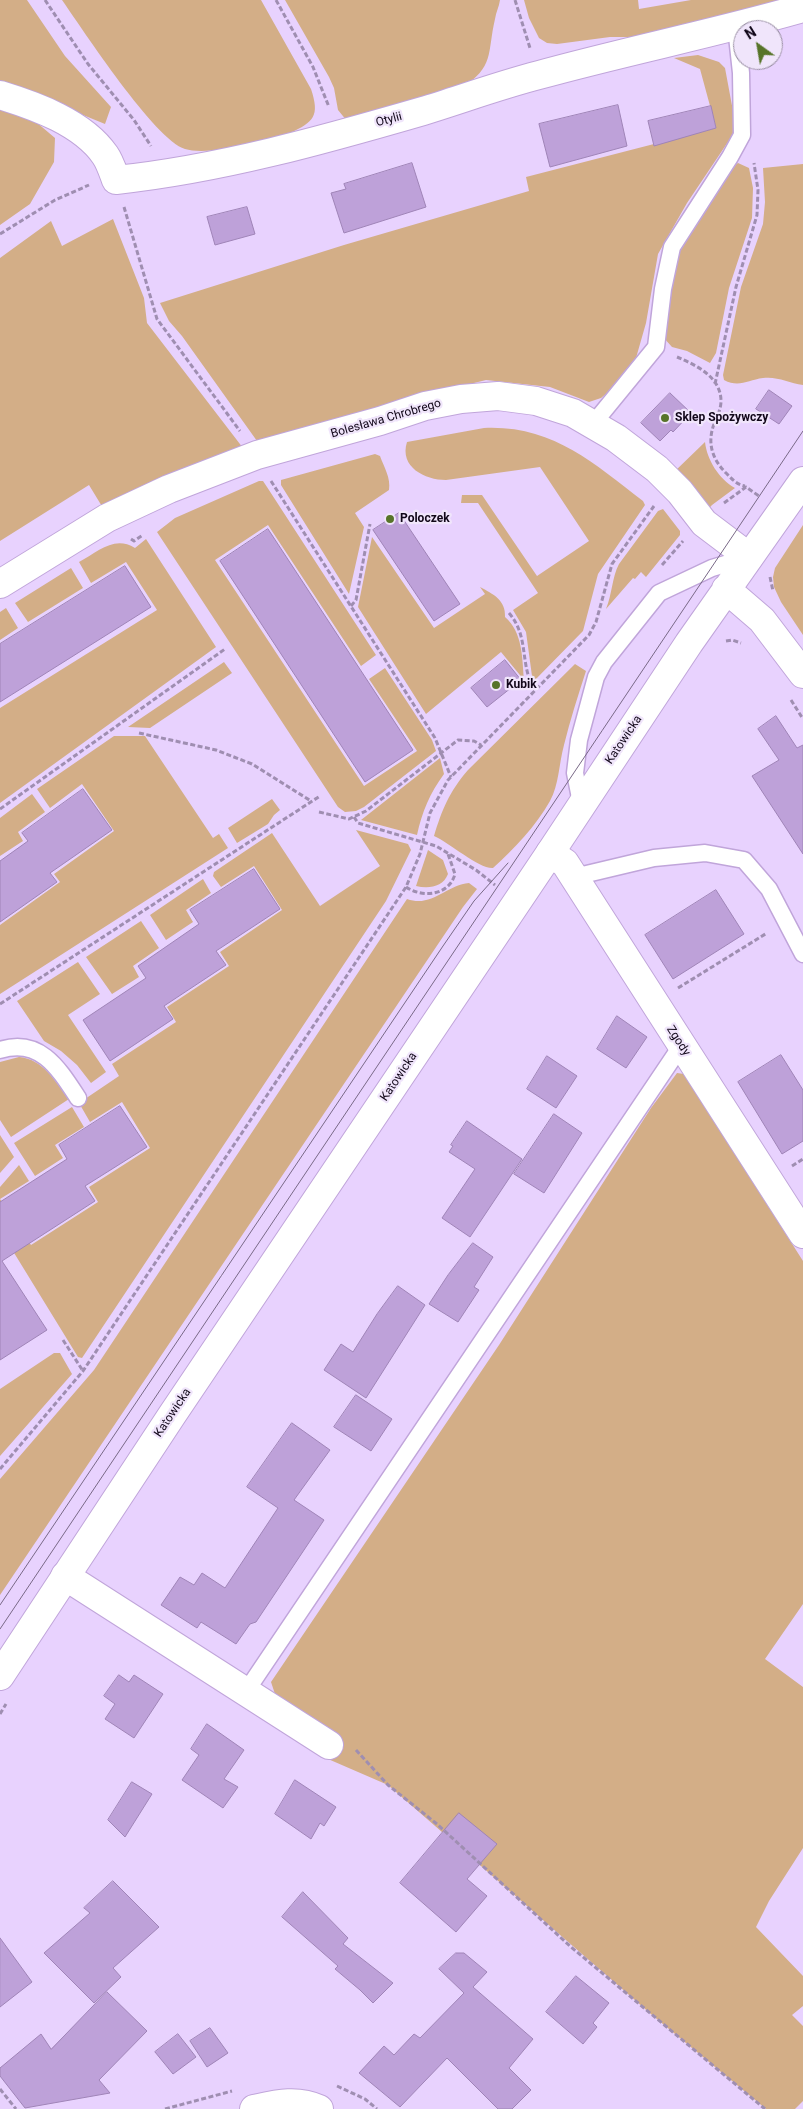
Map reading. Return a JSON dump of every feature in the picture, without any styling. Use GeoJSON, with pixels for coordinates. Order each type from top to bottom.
{"type":"FeatureCollection","features":[{"type":"Feature","properties":{"kind":"street","name":"Otylii"},"geometry":{"type":"LineString","coordinates":[[761,20],[803,8]]}},
{"type":"Feature","properties":{"kind":"street","name":"Otylii"},"geometry":{"type":"LineString","coordinates":[[116,180],[169,174],[245,158],[423,111],[538,75],[733,28]]}},
{"type":"Feature","properties":{"kind":"street"},"geometry":{"type":"LineString","coordinates":[[0,95],[33,105],[87,134],[106,156],[116,180]]}},
{"type":"Feature","properties":{"kind":"street","name":"Bolesława Chrobrego"},"geometry":{"type":"LineString","coordinates":[[0,584],[107,518],[168,489],[257,455],[380,421],[425,406],[461,399],[498,396],[536,401],[573,413],[616,438],[657,469],[680,492],[704,523],[749,558]]}},
{"type":"Feature","properties":{"kind":"street","name":"Katowicka"},"geometry":{"type":"LineString","coordinates":[[0,1676],[65,1576],[550,853],[581,803],[726,589],[803,481]]}},
{"type":"Feature","properties":{"kind":"street"},"geometry":{"type":"LineString","coordinates":[[726,589],[762,620],[803,674]]}},
{"type":"Feature","properties":{"kind":"street","name":"Zgody"},"geometry":{"type":"LineString","coordinates":[[550,853],[565,863],[803,1234]]}},
{"type":"Feature","properties":{"kind":"street"},"geometry":{"type":"LineString","coordinates":[[65,1576],[247,1690],[340,1745]]}},
{"type":"Feature","properties":{"kind":"street"},"geometry":{"type":"LineString","coordinates":[[254,2109],[283,2102],[309,2105],[319,2109]]}},
{"type":"Feature","properties":{"kind":"lane"},"geometry":{"type":"LineString","coordinates":[[593,424],[656,347],[663,289],[672,247],[742,135],[741,70]]}},
{"type":"Feature","properties":{"kind":"lane"},"geometry":{"type":"LineString","coordinates":[[581,803],[574,773],[578,740],[596,677],[604,662],[659,593],[712,568],[749,558]]}},
{"type":"Feature","properties":{"kind":"lane"},"geometry":{"type":"LineString","coordinates":[[574,877],[654,858],[705,853],[744,860],[769,889],[803,954]]}},
{"type":"Feature","properties":{"kind":"lane"},"geometry":{"type":"LineString","coordinates":[[0,1050],[14,1046],[26,1047],[37,1052],[58,1068],[78,1098]]}},
{"type":"Feature","properties":{"kind":"lane"},"geometry":{"type":"LineString","coordinates":[[247,1690],[681,1046]]}},
{"type":"Feature","properties":{"kind":"path"},"geometry":{"type":"LineString","coordinates":[[45,0],[88,64],[134,120],[169,174]]}},
{"type":"Feature","properties":{"kind":"path"},"geometry":{"type":"LineString","coordinates":[[276,0],[313,67],[338,134]]}},
{"type":"Feature","properties":{"kind":"path"},"geometry":{"type":"LineString","coordinates":[[515,0],[538,75]]}},
{"type":"Feature","properties":{"kind":"path"},"geometry":{"type":"LineString","coordinates":[[715,384],[736,287],[757,215],[758,190],[753,162],[750,156],[730,157]]}},
{"type":"Feature","properties":{"kind":"path"},"geometry":{"type":"LineString","coordinates":[[0,234],[63,196],[88,185],[116,180],[158,319],[257,455],[267,475],[435,738],[451,777]]}},
{"type":"Feature","properties":{"kind":"path"},"geometry":{"type":"LineString","coordinates":[[656,347],[700,367],[708,374],[715,384],[721,401],[711,431],[711,447],[719,466],[739,485],[746,486],[781,513]]}},
{"type":"Feature","properties":{"kind":"path"},"geometry":{"type":"LineString","coordinates":[[656,571],[689,534],[746,486]]}},
{"type":"Feature","properties":{"kind":"path"},"geometry":{"type":"LineString","coordinates":[[0,1469],[83,1371],[406,887],[413,874],[430,812],[451,777],[589,635],[596,622],[612,564],[656,503]]}},
{"type":"Feature","properties":{"kind":"path"},"geometry":{"type":"LineString","coordinates":[[351,606],[356,600],[370,524]]}},
{"type":"Feature","properties":{"kind":"path"},"geometry":{"type":"LineString","coordinates":[[128,537],[134,540],[148,531]]}},
{"type":"Feature","properties":{"kind":"path"},"geometry":{"type":"LineString","coordinates":[[508,613],[518,625],[524,642],[529,680],[535,690]]}},
{"type":"Feature","properties":{"kind":"path"},"geometry":{"type":"LineString","coordinates":[[725,641],[740,642]]}},
{"type":"Feature","properties":{"kind":"path"},"geometry":{"type":"LineString","coordinates":[[0,809],[225,649]]}},
{"type":"Feature","properties":{"kind":"path"},"geometry":{"type":"LineString","coordinates":[[139,733],[216,750],[252,764],[311,801]]}},
{"type":"Feature","properties":{"kind":"path"},"geometry":{"type":"LineString","coordinates":[[319,812],[349,819],[354,817],[366,811],[461,739],[474,741],[481,745]]}},
{"type":"Feature","properties":{"kind":"path"},"geometry":{"type":"LineString","coordinates":[[0,1004],[320,796]]}},
{"type":"Feature","properties":{"kind":"path"},"geometry":{"type":"LineString","coordinates":[[354,817],[358,822],[436,846],[476,870],[517,901]]}},
{"type":"Feature","properties":{"kind":"path"},"geometry":{"type":"LineString","coordinates":[[406,887],[414,893],[422,895],[441,891],[449,886],[455,874],[448,853]]}},
{"type":"Feature","properties":{"kind":"path"},"geometry":{"type":"LineString","coordinates":[[673,991],[786,921]]}},
{"type":"Feature","properties":{"kind":"path"},"geometry":{"type":"LineString","coordinates":[[64,1340],[83,1371]]}},
{"type":"Feature","properties":{"kind":"path"},"geometry":{"type":"LineString","coordinates":[[340,1745],[437,1824],[572,1947],[765,2109]]}},
{"type":"Feature","properties":{"kind":"path"},"geometry":{"type":"LineString","coordinates":[[0,2089],[16,2109]]}},
{"type":"Feature","properties":{"kind":"shaded area"},"geometry":{"type":"Polygon","coordinates":[[[0,0],[27,0],[65,56],[111,107],[105,124],[0,81],[0,0]]]}},
{"type":"Feature","properties":{"kind":"shaded area"},"geometry":{"type":"Polygon","coordinates":[[[62,0],[261,0],[311,89],[315,106],[313,117],[298,129],[268,140],[208,151],[185,149],[172,141],[138,106],[62,0]]]}},
{"type":"Feature","properties":{"kind":"shaded area"},"geometry":{"type":"Polygon","coordinates":[[[285,0],[500,0],[495,16],[488,58],[480,73],[472,80],[461,88],[347,121],[338,110],[334,88],[329,77],[285,0]]]}},
{"type":"Feature","properties":{"kind":"shaded area"},"geometry":{"type":"Polygon","coordinates":[[[524,0],[638,0],[639,9],[691,0],[782,0],[641,37],[610,37],[557,44],[547,43],[539,38],[529,18],[524,0]]]}},
{"type":"Feature","properties":{"kind":"shaded area"},"geometry":{"type":"Polygon","coordinates":[[[698,55],[719,62],[725,68],[733,111],[734,133],[687,203],[658,254],[646,323],[636,358],[618,384],[601,398],[589,402],[550,387],[486,380],[257,441],[182,336],[169,321],[160,303],[344,245],[529,191],[526,177],[716,128],[700,69],[674,58],[698,55]]]}},
{"type":"Feature","properties":{"kind":"shaded area"},"geometry":{"type":"Polygon","coordinates":[[[0,105],[29,116],[55,138],[54,162],[30,204],[0,225],[0,105]]]}},
{"type":"Feature","properties":{"kind":"shaded area"},"geometry":{"type":"Polygon","coordinates":[[[738,163],[749,168],[753,188],[752,218],[729,288],[716,353],[710,363],[687,351],[672,347],[663,337],[675,255],[731,167],[738,163]]]}},
{"type":"Feature","properties":{"kind":"shaded area"},"geometry":{"type":"Polygon","coordinates":[[[803,164],[803,385],[768,378],[744,383],[729,382],[724,380],[723,375],[741,287],[763,224],[765,202],[763,168],[803,164]]]}},
{"type":"Feature","properties":{"kind":"shaded area"},"geometry":{"type":"Polygon","coordinates":[[[113,219],[144,298],[147,323],[243,448],[195,464],[103,508],[89,485],[0,541],[0,258],[51,221],[62,246],[113,219]]]}},
{"type":"Feature","properties":{"kind":"shaded area"},"geometry":{"type":"Polygon","coordinates":[[[484,428],[508,429],[551,439],[588,460],[643,501],[645,505],[598,574],[583,631],[535,680],[532,676],[526,632],[513,610],[538,593],[478,503],[461,503],[462,495],[482,495],[537,576],[589,541],[540,467],[446,480],[422,475],[410,465],[407,458],[407,442],[484,428]]]}},
{"type":"Feature","properties":{"kind":"shaded area"},"geometry":{"type":"Polygon","coordinates":[[[705,442],[711,462],[724,480],[735,488],[712,505],[704,514],[672,474],[705,442]]]}},
{"type":"Feature","properties":{"kind":"shaded area"},"geometry":{"type":"Polygon","coordinates":[[[375,454],[380,456],[385,468],[389,481],[389,490],[355,513],[364,527],[349,594],[281,485],[281,480],[375,454]]]}},
{"type":"Feature","properties":{"kind":"shaded area"},"geometry":{"type":"Polygon","coordinates":[[[259,481],[263,481],[376,655],[361,666],[268,525],[215,560],[364,786],[417,751],[369,679],[385,668],[432,740],[436,751],[364,807],[356,811],[345,812],[338,807],[157,532],[175,518],[259,481]]]}},
{"type":"Feature","properties":{"kind":"shaded area"},"geometry":{"type":"Polygon","coordinates":[[[663,509],[680,531],[680,535],[646,577],[641,572],[635,579],[633,578],[606,609],[619,564],[658,511],[663,509]]]}},
{"type":"Feature","properties":{"kind":"shaded area"},"geometry":{"type":"Polygon","coordinates":[[[803,525],[803,635],[781,602],[774,587],[773,577],[775,568],[803,525]]]}},
{"type":"Feature","properties":{"kind":"shaded area"},"geometry":{"type":"Polygon","coordinates":[[[372,537],[434,628],[485,594],[480,587],[498,598],[505,611],[505,617],[511,623],[518,638],[522,654],[524,680],[501,652],[426,714],[358,607],[372,537]]]}},
{"type":"Feature","properties":{"kind":"shaded area"},"geometry":{"type":"Polygon","coordinates":[[[146,539],[216,647],[0,803],[0,708],[157,610],[126,562],[91,583],[79,562],[106,546],[120,543],[135,548],[146,539]]]}},
{"type":"Feature","properties":{"kind":"shaded area"},"geometry":{"type":"Polygon","coordinates":[[[71,568],[83,588],[28,622],[15,603],[71,568]]]}},
{"type":"Feature","properties":{"kind":"shaded area"},"geometry":{"type":"Polygon","coordinates":[[[6,608],[18,628],[0,640],[0,612],[6,608]]]}},
{"type":"Feature","properties":{"kind":"shaded area"},"geometry":{"type":"Polygon","coordinates":[[[224,662],[232,673],[150,728],[128,727],[224,662]]]}},
{"type":"Feature","properties":{"kind":"shaded area"},"geometry":{"type":"Polygon","coordinates":[[[575,664],[586,671],[566,736],[555,788],[550,801],[531,828],[517,845],[493,868],[472,860],[434,836],[447,802],[468,770],[575,664]]]}},
{"type":"Feature","properties":{"kind":"shaded area"},"geometry":{"type":"Polygon","coordinates":[[[114,736],[145,736],[213,838],[219,834],[228,848],[0,994],[0,925],[60,882],[54,874],[114,831],[82,784],[50,808],[37,789],[114,736]]]}},
{"type":"Feature","properties":{"kind":"shaded area"},"geometry":{"type":"Polygon","coordinates":[[[440,758],[444,774],[427,803],[417,835],[361,820],[440,758]]]}},
{"type":"Feature","properties":{"kind":"shaded area"},"geometry":{"type":"Polygon","coordinates":[[[32,794],[45,812],[18,832],[23,841],[0,856],[0,818],[32,794]]]}},
{"type":"Feature","properties":{"kind":"shaded area"},"geometry":{"type":"Polygon","coordinates":[[[272,799],[280,810],[268,824],[237,843],[228,828],[272,799]]]}},
{"type":"Feature","properties":{"kind":"shaded area"},"geometry":{"type":"Polygon","coordinates":[[[356,830],[408,844],[411,850],[386,901],[82,1358],[78,1357],[0,1230],[0,1199],[31,1245],[98,1202],[89,1187],[150,1148],[122,1102],[90,1122],[79,1103],[119,1076],[112,1064],[176,1022],[167,1007],[229,966],[220,952],[282,910],[254,866],[221,887],[213,876],[214,872],[272,833],[320,906],[380,866],[356,830]]]}},
{"type":"Feature","properties":{"kind":"shaded area"},"geometry":{"type":"Polygon","coordinates":[[[428,850],[443,860],[448,874],[443,882],[435,886],[416,886],[428,850]]]}},
{"type":"Feature","properties":{"kind":"shaded area"},"geometry":{"type":"Polygon","coordinates":[[[203,879],[211,893],[186,910],[193,922],[166,940],[150,915],[203,879]]]}},
{"type":"Feature","properties":{"kind":"shaded area"},"geometry":{"type":"Polygon","coordinates":[[[469,883],[477,889],[463,907],[0,1595],[0,1479],[94,1370],[407,899],[424,901],[469,883]]]}},
{"type":"Feature","properties":{"kind":"shaded area"},"geometry":{"type":"Polygon","coordinates":[[[141,921],[159,948],[133,966],[139,977],[112,994],[86,957],[141,921]]]}},
{"type":"Feature","properties":{"kind":"shaded area"},"geometry":{"type":"Polygon","coordinates":[[[78,962],[100,994],[68,1015],[106,1072],[91,1083],[77,1065],[61,1051],[44,1041],[17,1001],[78,962]]]}},
{"type":"Feature","properties":{"kind":"shaded area"},"geometry":{"type":"Polygon","coordinates":[[[19,1057],[42,1066],[69,1099],[11,1137],[0,1120],[0,1062],[19,1057]]]}},
{"type":"Feature","properties":{"kind":"shaded area"},"geometry":{"type":"Polygon","coordinates":[[[677,1073],[684,1074],[803,1261],[803,1604],[765,1659],[803,1687],[803,1848],[769,1901],[756,1927],[803,1976],[803,2006],[792,2015],[803,2026],[803,2101],[795,2109],[766,2109],[652,2015],[388,1785],[328,1759],[340,1740],[275,1694],[271,1682],[499,1345],[651,1108],[677,1073]]]}},
{"type":"Feature","properties":{"kind":"shaded area"},"geometry":{"type":"Polygon","coordinates":[[[72,1107],[84,1127],[55,1145],[63,1158],[35,1176],[14,1143],[72,1107]]]}},
{"type":"Feature","properties":{"kind":"shaded area"},"geometry":{"type":"Polygon","coordinates":[[[0,1135],[14,1157],[0,1173],[0,1135]]]}},
{"type":"Feature","properties":{"kind":"shaded area"},"geometry":{"type":"Polygon","coordinates":[[[19,1165],[29,1181],[0,1199],[0,1187],[19,1165]]]}},
{"type":"Feature","properties":{"kind":"shaded area"},"geometry":{"type":"Polygon","coordinates":[[[54,1353],[60,1353],[72,1374],[0,1456],[0,1389],[54,1353]]]}},
{"type":"Feature","properties":{"kind":"building"},"geometry":{"type":"Polygon","coordinates":[[[618,105],[627,146],[550,167],[539,124],[618,105]]]}},
{"type":"Feature","properties":{"kind":"building"},"geometry":{"type":"Polygon","coordinates":[[[711,106],[716,128],[654,146],[648,121],[711,106]]]}},
{"type":"Feature","properties":{"kind":"building"},"geometry":{"type":"Polygon","coordinates":[[[412,163],[426,207],[344,233],[331,193],[346,189],[344,184],[412,163]]]}},
{"type":"Feature","properties":{"kind":"building"},"geometry":{"type":"Polygon","coordinates":[[[247,207],[255,234],[215,245],[207,217],[247,207]]]}},
{"type":"Feature","properties":{"kind":"building"},"geometry":{"type":"Polygon","coordinates":[[[769,390],[792,406],[779,424],[756,409],[769,390]]]}},
{"type":"Feature","properties":{"kind":"building"},"geometry":{"type":"Polygon","coordinates":[[[670,393],[691,413],[673,432],[671,430],[660,441],[641,423],[670,393]]]}},
{"type":"Feature","properties":{"kind":"building"},"geometry":{"type":"Polygon","coordinates":[[[399,513],[460,604],[434,621],[373,530],[399,513]]]}},
{"type":"Feature","properties":{"kind":"building"},"geometry":{"type":"Polygon","coordinates":[[[268,529],[413,750],[365,782],[220,561],[268,529]]]}},
{"type":"Feature","properties":{"kind":"building"},"geometry":{"type":"Polygon","coordinates":[[[125,566],[151,607],[0,702],[0,644],[125,566]]]}},
{"type":"Feature","properties":{"kind":"building"},"geometry":{"type":"Polygon","coordinates":[[[505,660],[521,680],[487,707],[471,688],[505,660]]]}},
{"type":"Feature","properties":{"kind":"building"},"geometry":{"type":"Polygon","coordinates":[[[776,716],[797,748],[803,745],[803,854],[752,776],[779,760],[758,729],[776,716]]]}},
{"type":"Feature","properties":{"kind":"building"},"geometry":{"type":"Polygon","coordinates":[[[83,789],[112,830],[50,873],[57,882],[0,922],[0,861],[28,841],[22,833],[83,789]]]}},
{"type":"Feature","properties":{"kind":"building"},"geometry":{"type":"Polygon","coordinates":[[[254,869],[280,909],[216,951],[226,965],[164,1006],[173,1019],[110,1061],[83,1020],[146,978],[138,966],[199,924],[190,910],[254,869]]]}},
{"type":"Feature","properties":{"kind":"building"},"geometry":{"type":"Polygon","coordinates":[[[716,890],[744,934],[673,979],[645,935],[716,890]]]}},
{"type":"Feature","properties":{"kind":"building"},"geometry":{"type":"Polygon","coordinates":[[[617,1016],[647,1037],[626,1068],[597,1049],[617,1016]]]}},
{"type":"Feature","properties":{"kind":"building"},"geometry":{"type":"Polygon","coordinates":[[[781,1055],[803,1090],[803,1141],[782,1154],[738,1082],[781,1055]]]}},
{"type":"Feature","properties":{"kind":"building"},"geometry":{"type":"Polygon","coordinates":[[[547,1056],[577,1076],[556,1108],[527,1089],[547,1056]]]}},
{"type":"Feature","properties":{"kind":"building"},"geometry":{"type":"Polygon","coordinates":[[[120,1106],[147,1147],[85,1186],[95,1201],[2,1261],[47,1330],[0,1360],[0,1202],[67,1159],[59,1145],[120,1106]]]}},
{"type":"Feature","properties":{"kind":"building"},"geometry":{"type":"Polygon","coordinates":[[[554,1114],[582,1133],[544,1193],[514,1174],[554,1114]]]}},
{"type":"Feature","properties":{"kind":"building"},"geometry":{"type":"Polygon","coordinates":[[[467,1121],[522,1159],[470,1237],[442,1218],[475,1169],[449,1152],[453,1146],[451,1145],[467,1121]]]}},
{"type":"Feature","properties":{"kind":"building"},"geometry":{"type":"Polygon","coordinates":[[[473,1243],[493,1257],[474,1287],[479,1290],[458,1322],[429,1304],[448,1275],[473,1243]]]}},
{"type":"Feature","properties":{"kind":"building"},"geometry":{"type":"Polygon","coordinates":[[[398,1286],[425,1305],[366,1398],[324,1370],[341,1344],[353,1352],[377,1314],[398,1286]]]}},
{"type":"Feature","properties":{"kind":"building"},"geometry":{"type":"Polygon","coordinates":[[[356,1395],[392,1419],[371,1451],[334,1427],[356,1395]]]}},
{"type":"Feature","properties":{"kind":"building"},"geometry":{"type":"Polygon","coordinates":[[[292,1423],[330,1450],[294,1500],[324,1520],[256,1622],[250,1624],[236,1644],[201,1622],[197,1628],[161,1605],[180,1577],[194,1585],[202,1573],[225,1588],[278,1508],[247,1487],[292,1423]]]}},
{"type":"Feature","properties":{"kind":"building"},"geometry":{"type":"Polygon","coordinates":[[[119,1675],[129,1682],[134,1675],[163,1694],[134,1738],[105,1719],[115,1704],[104,1696],[119,1675]]]}},
{"type":"Feature","properties":{"kind":"building"},"geometry":{"type":"Polygon","coordinates":[[[207,1724],[244,1750],[224,1779],[238,1787],[223,1808],[182,1780],[199,1755],[191,1749],[207,1724]]]}},
{"type":"Feature","properties":{"kind":"building"},"geometry":{"type":"Polygon","coordinates":[[[295,1780],[336,1807],[324,1826],[320,1823],[311,1839],[275,1814],[295,1780]]]}},
{"type":"Feature","properties":{"kind":"building"},"geometry":{"type":"Polygon","coordinates":[[[132,1782],[152,1794],[125,1837],[108,1820],[132,1782]]]}},
{"type":"Feature","properties":{"kind":"building"},"geometry":{"type":"Polygon","coordinates":[[[459,1813],[497,1844],[467,1879],[487,1896],[456,1932],[400,1883],[459,1813]]]}},
{"type":"Feature","properties":{"kind":"building"},"geometry":{"type":"Polygon","coordinates":[[[113,1881],[159,1927],[113,1968],[121,1977],[94,2003],[44,1953],[90,1913],[84,1908],[113,1881]]]}},
{"type":"Feature","properties":{"kind":"building"},"geometry":{"type":"Polygon","coordinates":[[[303,1892],[348,1938],[343,1944],[393,1983],[373,2003],[335,1969],[338,1966],[282,1917],[303,1892]]]}},
{"type":"Feature","properties":{"kind":"building"},"geometry":{"type":"Polygon","coordinates":[[[0,1938],[32,1982],[0,2007],[0,1938]]]}},
{"type":"Feature","properties":{"kind":"building"},"geometry":{"type":"Polygon","coordinates":[[[456,1953],[464,1953],[487,1972],[473,1987],[533,2039],[509,2068],[531,2090],[512,2109],[498,2109],[447,2058],[400,2107],[359,2073],[384,2046],[394,2055],[414,2034],[420,2038],[464,1993],[439,1969],[456,1953]]]}},
{"type":"Feature","properties":{"kind":"building"},"geometry":{"type":"Polygon","coordinates":[[[576,1976],[609,2003],[593,2023],[597,2027],[583,2044],[546,2012],[576,1976]]]}},
{"type":"Feature","properties":{"kind":"building"},"geometry":{"type":"Polygon","coordinates":[[[107,1992],[147,2031],[99,2080],[110,2093],[25,2108],[0,2076],[0,2068],[41,2034],[51,2049],[107,1992]]]}},
{"type":"Feature","properties":{"kind":"building"},"geometry":{"type":"Polygon","coordinates":[[[210,2028],[228,2053],[207,2067],[190,2041],[210,2028]]]}},
{"type":"Feature","properties":{"kind":"building"},"geometry":{"type":"Polygon","coordinates":[[[178,2034],[196,2057],[173,2074],[155,2052],[178,2034]]]}},
{"type":"Feature","properties":{"kind":"tram line"},"geometry":{"type":"LineString","coordinates":[[0,1629],[803,431]]}},
{"type":"Feature","properties":{"kind":"tram line"},"geometry":{"type":"LineString","coordinates":[[0,1605],[443,946],[474,901],[508,863]]}},
{"type":"Feature","properties":{"kind":"place","name":"Sklep Spożywczy"},"geometry":{"type":"Point","coordinates":[665,418]}},
{"type":"Feature","properties":{"kind":"place","name":"Poloczek"},"geometry":{"type":"Point","coordinates":[390,519]}},
{"type":"Feature","properties":{"kind":"place","name":"Kubik"},"geometry":{"type":"Point","coordinates":[496,685]}}]}
